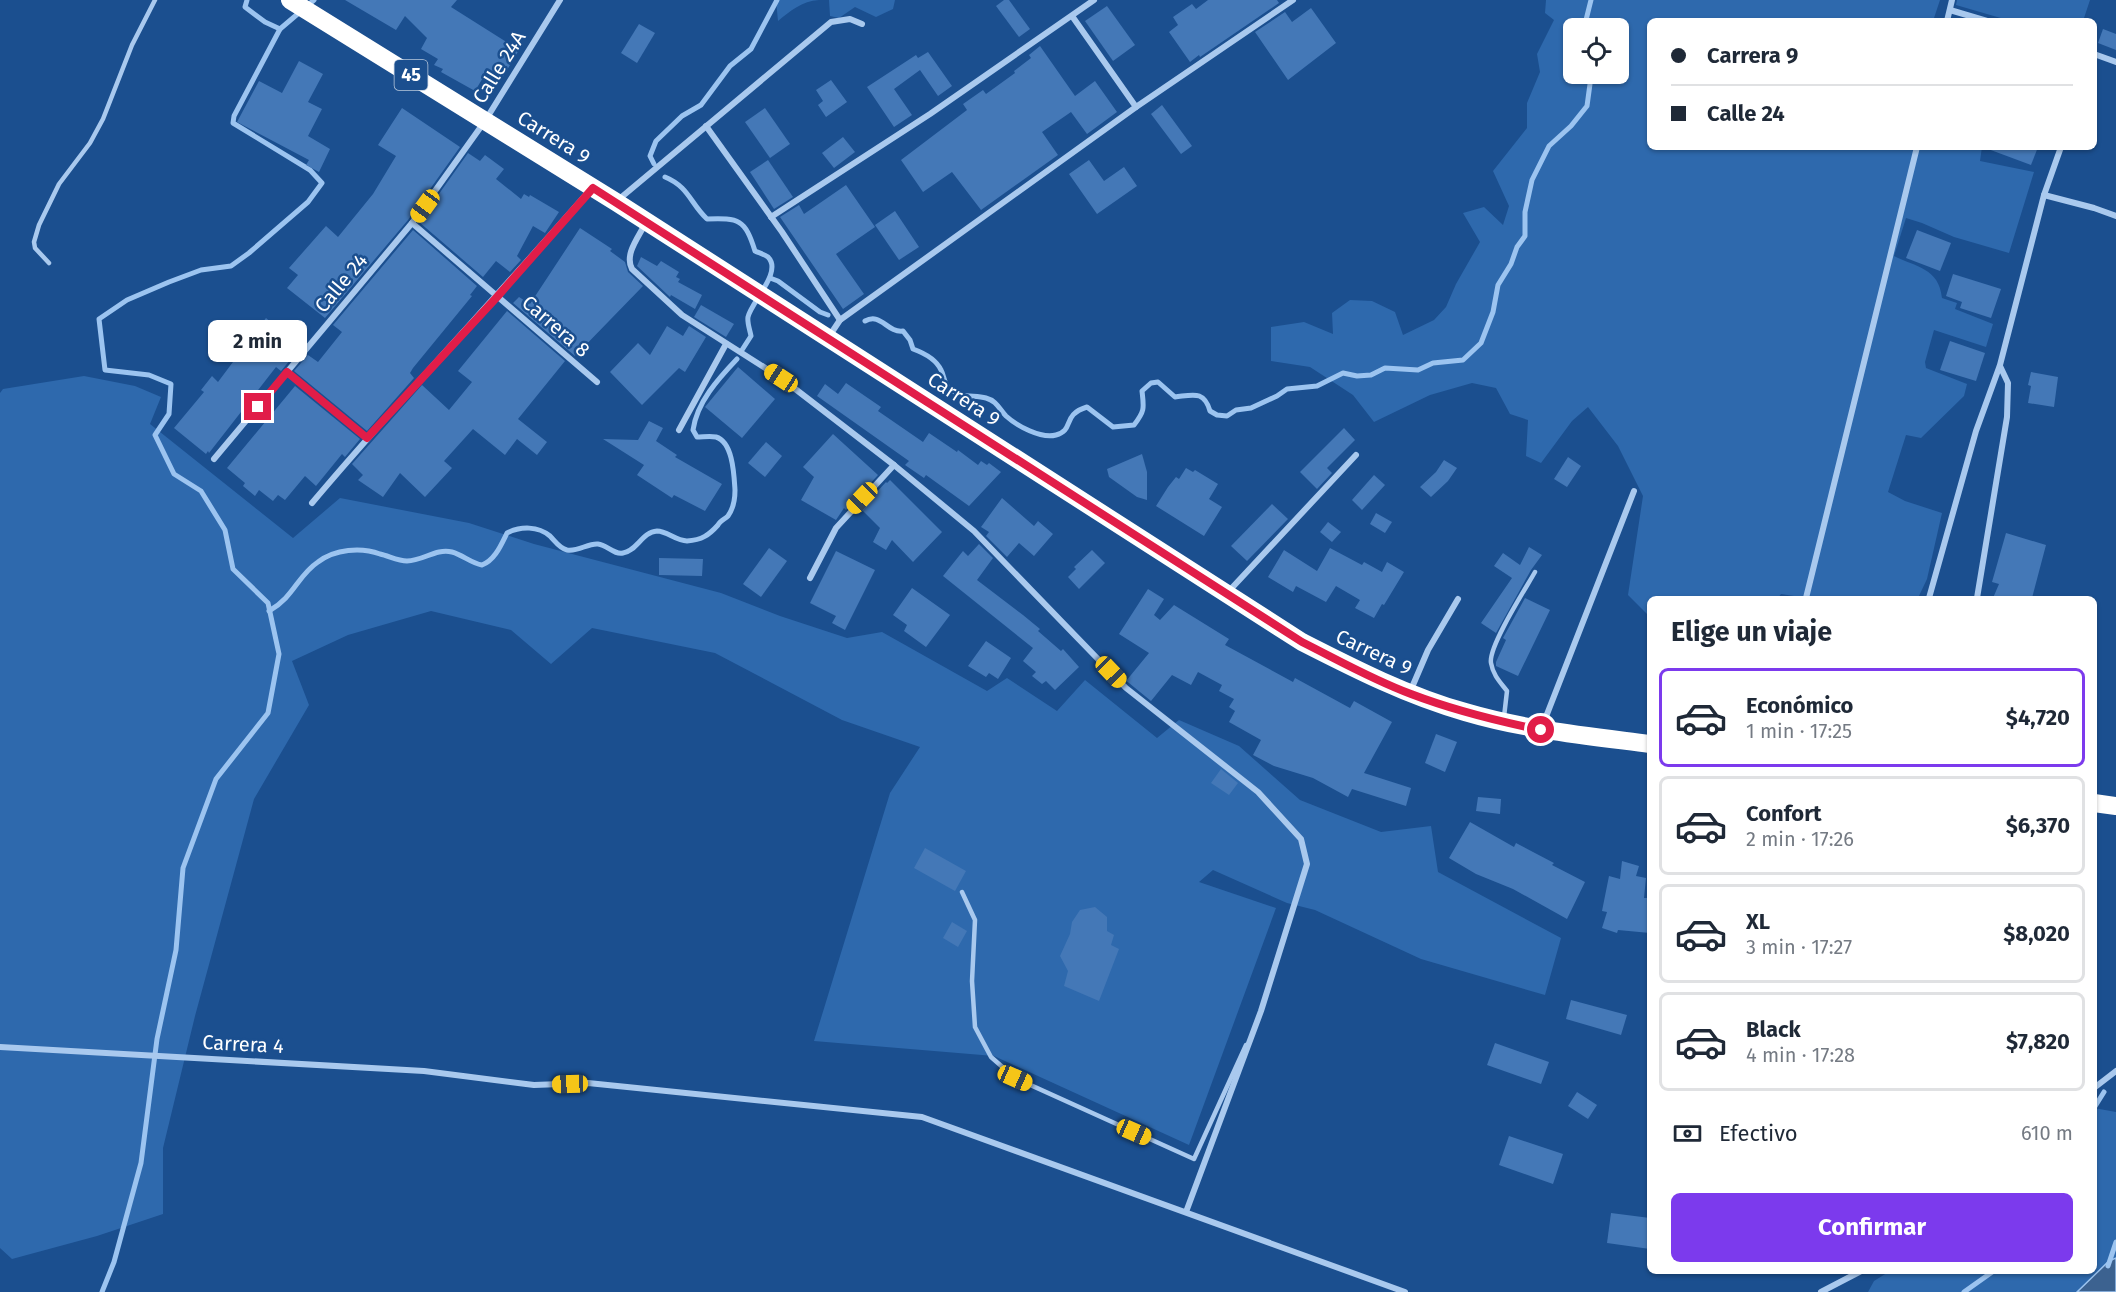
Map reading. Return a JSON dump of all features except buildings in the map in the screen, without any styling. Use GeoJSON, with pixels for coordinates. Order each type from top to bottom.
{"type":"FeatureCollection","features":[{"type":"Feature","properties":{"kind":"highway","name":"Carrera 9"},"geometry":{"type":"LineString","coordinates":[[290,0],[616,202],[1302,642],[1372,678],[1465,712],[1541,730],[1647,744]]}},
{"type":"Feature","properties":{"kind":"highway"},"geometry":{"type":"LineString","coordinates":[[2097,803],[2116,806]]}},
{"type":"Feature","properties":{"kind":"street","name":"Calle 24A"},"geometry":{"type":"LineString","coordinates":[[485,121],[560,0]]}},
{"type":"Feature","properties":{"kind":"street"},"geometry":{"type":"LineString","coordinates":[[771,217],[930,114],[1095,0]]}},
{"type":"Feature","properties":{"kind":"street"},"geometry":{"type":"LineString","coordinates":[[828,338],[840,320],[1136,107],[1293,0]]}},
{"type":"Feature","properties":{"kind":"street"},"geometry":{"type":"LineString","coordinates":[[1948,18],[1952,0]]}},
{"type":"Feature","properties":{"kind":"street"},"geometry":{"type":"LineString","coordinates":[[1950,10],[1977,18]]}},
{"type":"Feature","properties":{"kind":"street"},"geometry":{"type":"LineString","coordinates":[[1072,16],[1136,107]]}},
{"type":"Feature","properties":{"kind":"street"},"geometry":{"type":"LineString","coordinates":[[616,202],[831,22],[850,19],[862,24]]}},
{"type":"Feature","properties":{"kind":"street"},"geometry":{"type":"LineString","coordinates":[[2097,55],[2116,62]]}},
{"type":"Feature","properties":{"kind":"street","name":"Calle 24"},"geometry":{"type":"LineString","coordinates":[[214,459],[412,223],[485,121]]}},
{"type":"Feature","properties":{"kind":"street"},"geometry":{"type":"LineString","coordinates":[[706,126],[840,320]]}},
{"type":"Feature","properties":{"kind":"street"},"geometry":{"type":"LineString","coordinates":[[1806,596],[1916,150]]}},
{"type":"Feature","properties":{"kind":"street"},"geometry":{"type":"LineString","coordinates":[[1930,596],[1976,431],[2000,365],[2044,195],[2060,150]]}},
{"type":"Feature","properties":{"kind":"street"},"geometry":{"type":"LineString","coordinates":[[312,503],[367,438],[497,297],[593,188]]}},
{"type":"Feature","properties":{"kind":"street"},"geometry":{"type":"LineString","coordinates":[[2044,195],[2116,216]]}},
{"type":"Feature","properties":{"kind":"street"},"geometry":{"type":"LineString","coordinates":[[646,222],[629,255],[628,262],[632,269],[682,315],[781,378],[894,465],[974,531],[1126,688],[1258,792],[1301,839],[1307,864],[1261,1011],[1186,1212]]}},
{"type":"Feature","properties":{"kind":"street","name":"Carrera 8"},"geometry":{"type":"LineString","coordinates":[[412,223],[597,382]]}},
{"type":"Feature","properties":{"kind":"street"},"geometry":{"type":"LineString","coordinates":[[679,430],[726,344]]}},
{"type":"Feature","properties":{"kind":"street"},"geometry":{"type":"LineString","coordinates":[[1977,596],[2007,417],[2008,383],[2000,365]]}},
{"type":"Feature","properties":{"kind":"street"},"geometry":{"type":"LineString","coordinates":[[287,372],[367,438]]}},
{"type":"Feature","properties":{"kind":"street"},"geometry":{"type":"LineString","coordinates":[[1226,594],[1356,455]]}},
{"type":"Feature","properties":{"kind":"street"},"geometry":{"type":"LineString","coordinates":[[810,578],[836,528],[894,465]]}},
{"type":"Feature","properties":{"kind":"street"},"geometry":{"type":"LineString","coordinates":[[1541,730],[1634,491]]}},
{"type":"Feature","properties":{"kind":"street"},"geometry":{"type":"LineString","coordinates":[[1410,693],[1428,650],[1458,599]]}},
{"type":"Feature","properties":{"kind":"street","name":"Carrera 4"},"geometry":{"type":"LineString","coordinates":[[0,1047],[424,1071],[534,1085],[588,1083],[922,1117],[1405,1292]]}},
{"type":"Feature","properties":{"kind":"street"},"geometry":{"type":"LineString","coordinates":[[2097,1086],[2116,1071]]}},
{"type":"Feature","properties":{"kind":"street"},"geometry":{"type":"LineString","coordinates":[[1821,1292],[1855,1274]]}},
{"type":"Feature","properties":{"kind":"lane"},"geometry":{"type":"LineString","coordinates":[[49,263],[35,248],[34,242],[39,225],[59,184],[90,143],[103,119],[132,45],[155,0]]}},
{"type":"Feature","properties":{"kind":"lane"},"geometry":{"type":"LineString","coordinates":[[1503,722],[1508,691],[1496,676],[1490,661],[1500,632],[1535,572]]}},
{"type":"Feature","properties":{"kind":"lane"},"geometry":{"type":"LineString","coordinates":[[962,892],[975,920],[972,981],[975,1027],[991,1057],[1015,1078],[1194,1158],[1261,1011]]}},
{"type":"Feature","properties":{"kind":"shaded area"},"geometry":{"type":"Polygon","coordinates":[[[776,0],[819,0],[802,4],[778,21],[776,0]]]}},
{"type":"Feature","properties":{"kind":"shaded area"},"geometry":{"type":"Polygon","coordinates":[[[829,0],[895,0],[893,9],[876,17],[855,7],[839,18],[830,16],[829,0]]]}},
{"type":"Feature","properties":{"kind":"shaded area"},"geometry":{"type":"Polygon","coordinates":[[[1546,0],[1940,0],[1934,18],[1647,18],[1647,150],[1982,150],[1980,161],[2034,172],[2009,253],[1954,237],[1906,218],[1894,256],[1931,274],[1940,288],[1942,298],[1957,303],[1955,309],[1993,324],[1986,347],[1934,330],[1925,362],[1926,368],[1967,384],[1964,396],[1921,438],[1906,435],[1888,492],[1905,501],[1942,513],[1927,579],[1919,596],[1794,596],[1781,594],[1780,596],[1647,596],[1647,614],[1628,595],[1643,496],[1618,446],[1588,407],[1572,421],[1541,463],[1526,456],[1528,420],[1510,414],[1496,388],[1472,383],[1430,395],[1374,422],[1353,395],[1310,367],[1271,361],[1271,327],[1304,322],[1333,334],[1332,313],[1350,300],[1372,301],[1395,312],[1403,335],[1434,320],[1446,307],[1480,242],[1463,213],[1484,207],[1503,225],[1509,206],[1493,171],[1527,128],[1527,103],[1540,72],[1537,54],[1554,20],[1545,13],[1546,0]]]}},
{"type":"Feature","properties":{"kind":"shaded area"},"geometry":{"type":"Polygon","coordinates":[[[1957,0],[2090,0],[2084,18],[2001,18],[1956,5],[1957,0]]]}},
{"type":"Feature","properties":{"kind":"shaded area"},"geometry":{"type":"Polygon","coordinates":[[[84,376],[135,386],[161,397],[150,424],[293,538],[340,498],[469,523],[534,544],[721,593],[780,616],[847,638],[882,632],[987,691],[1007,678],[1057,711],[1085,680],[1157,738],[1179,720],[1239,746],[1300,800],[1381,832],[1431,826],[1438,872],[1561,938],[1545,995],[1421,959],[1315,910],[1287,903],[1213,870],[1199,882],[1276,908],[1189,1145],[994,1056],[814,1041],[890,793],[920,747],[842,720],[715,653],[592,628],[551,664],[511,630],[431,611],[348,635],[292,661],[309,705],[254,799],[195,1016],[163,1148],[163,1214],[97,1236],[12,1259],[0,1248],[0,393],[3,389],[84,376]]]}},
{"type":"Feature","properties":{"kind":"shaded area"},"geometry":{"type":"Polygon","coordinates":[[[2097,1109],[2116,1112],[2116,1258],[2109,1261],[2097,1273],[2097,1109]]]}},
{"type":"Feature","properties":{"kind":"shaded area"},"geometry":{"type":"Polygon","coordinates":[[[2116,1258],[2116,1292],[2077,1292],[2097,1274],[2109,1261],[2116,1258]]]}},
{"type":"Feature","properties":{"kind":"shaded area"},"geometry":{"type":"Polygon","coordinates":[[[1885,1274],[2096,1274],[2077,1292],[1868,1292],[1874,1281],[1885,1274]]]}},
{"type":"Feature","properties":{"kind":"waterway"},"geometry":{"type":"LineString","coordinates":[[247,0],[245,7],[265,22],[280,29]]}},
{"type":"Feature","properties":{"kind":"waterway"},"geometry":{"type":"LineString","coordinates":[[102,1292],[114,1262],[141,1163],[157,1039],[176,950],[183,868],[216,779],[268,713],[279,654],[268,603],[233,569],[225,530],[201,491],[174,474],[155,435],[169,414],[171,384],[149,375],[105,370],[99,319],[127,300],[169,282],[201,270],[231,266],[308,202],[322,183],[310,170],[233,123],[234,116],[280,29],[314,0]]}},
{"type":"Feature","properties":{"kind":"waterway"},"geometry":{"type":"LineString","coordinates":[[654,164],[650,156],[656,141],[682,116],[701,105],[730,66],[751,49],[777,0]]}},
{"type":"Feature","properties":{"kind":"waterway"},"geometry":{"type":"LineString","coordinates":[[1586,18],[1591,0]]}},
{"type":"Feature","properties":{"kind":"waterway"},"geometry":{"type":"LineString","coordinates":[[865,321],[875,319],[897,331],[903,331],[913,349],[939,366],[947,385],[955,393],[990,399],[1016,424],[1030,431],[1050,436],[1062,433],[1074,414],[1087,407],[1113,427],[1134,425],[1143,409],[1142,391],[1151,383],[1158,382],[1175,397],[1197,395],[1205,400],[1210,411],[1217,415],[1227,416],[1236,410],[1251,408],[1287,389],[1317,386],[1343,373],[1357,376],[1371,375],[1385,368],[1418,370],[1433,363],[1463,360],[1481,343],[1493,312],[1498,285],[1525,236],[1525,212],[1532,180],[1549,146],[1571,126],[1587,106],[1590,84]]}},
{"type":"Feature","properties":{"kind":"waterway"},"geometry":{"type":"LineString","coordinates":[[665,177],[684,190],[707,219],[734,220],[744,227],[755,251],[768,257],[772,263],[769,279],[750,311],[748,324],[751,336],[742,350]]}},
{"type":"Feature","properties":{"kind":"waterway"},"geometry":{"type":"LineString","coordinates":[[770,278],[828,315]]}},
{"type":"Feature","properties":{"kind":"waterway"},"geometry":{"type":"LineString","coordinates":[[269,611],[290,593],[311,567],[332,554],[340,552],[365,550],[407,561],[446,551],[482,565],[494,556],[507,533],[524,528],[540,530],[567,550],[598,544],[620,553],[628,552],[652,532],[664,533],[683,541],[705,536],[730,513],[735,496],[734,476],[732,460],[722,440],[716,437],[697,437],[693,430],[704,401],[737,359]]}},
{"type":"Feature","properties":{"kind":"waterway"},"geometry":{"type":"LineString","coordinates":[[2097,1103],[2104,1092]]}},
{"type":"Feature","properties":{"kind":"waterway"},"geometry":{"type":"LineString","coordinates":[[2108,1266],[2116,1242]]}},
{"type":"Feature","properties":{"kind":"waterway"},"geometry":{"type":"LineString","coordinates":[[1964,1292],[1989,1274]]}},
{"type":"Feature","properties":{"kind":"route"},"geometry":{"type":"LineString","coordinates":[[258,407],[287,372],[367,438],[497,297],[593,188],[1302,642],[1372,678],[1435,703],[1541,730]]}}]}
